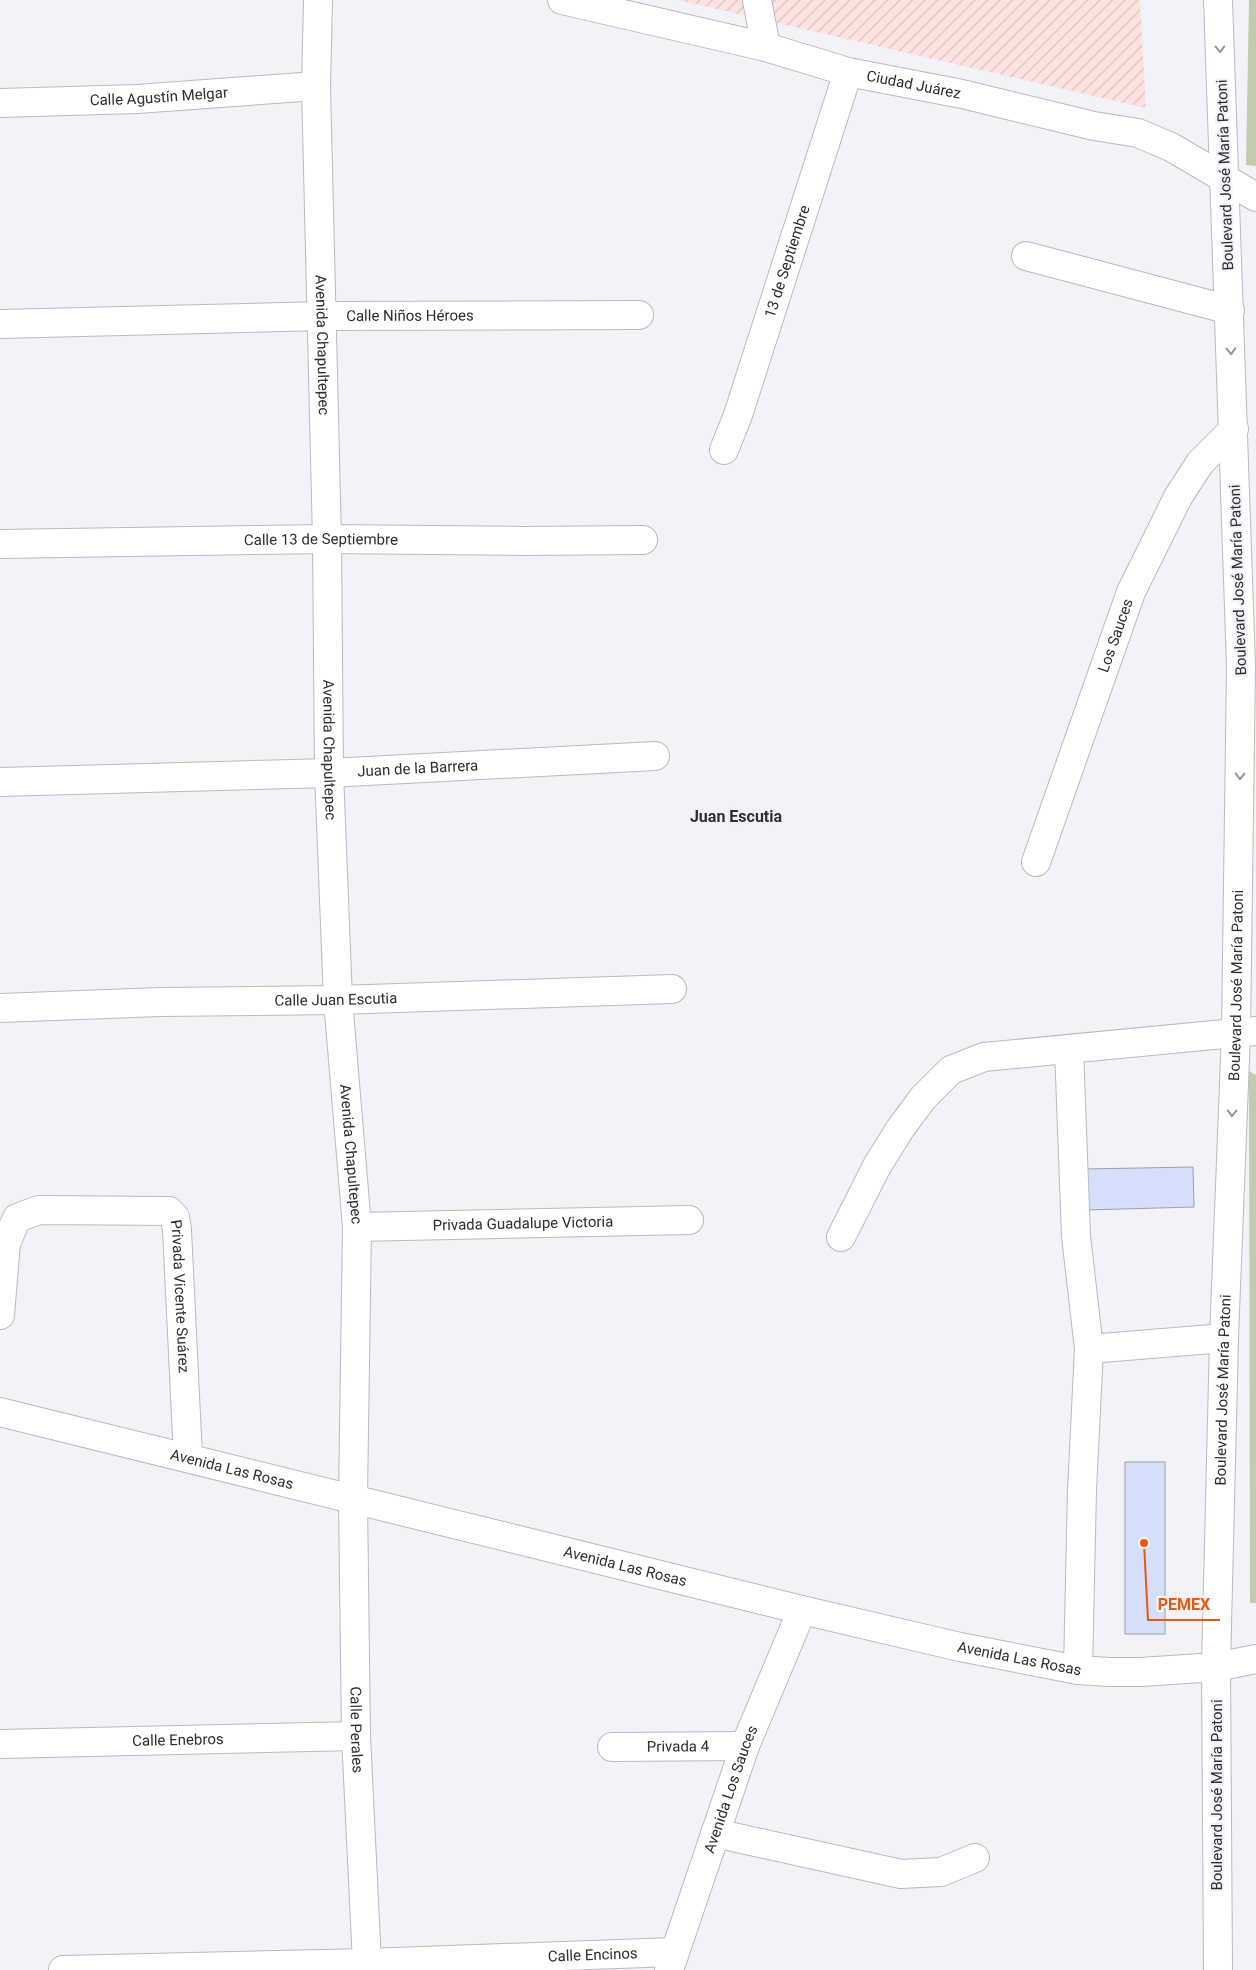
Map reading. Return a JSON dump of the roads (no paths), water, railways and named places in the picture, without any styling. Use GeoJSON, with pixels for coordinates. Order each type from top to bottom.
{"type":"FeatureCollection","features":[{"type":"Feature","properties":{"kind":"street","name":"Avenida Chapultepec"},"geometry":{"type":"LineString","coordinates":[[318,0],[316,86],[323,316],[329,773],[338,1000],[357,1227],[353,1498]]}},
{"type":"Feature","properties":{"kind":"street","name":"Ciudad Juárez"},"geometry":{"type":"LineString","coordinates":[[562,0],[766,47],[848,72],[962,94],[1094,126],[1138,133],[1171,148],[1256,197]]}},
{"type":"Feature","properties":{"kind":"street"},"geometry":{"type":"LineString","coordinates":[[757,0],[766,47]]}},
{"type":"Feature","properties":{"kind":"street","name":"Boulevard José María Patoni"},"geometry":{"type":"LineString","coordinates":[[1218,0],[1234,428],[1246,1032],[1224,1338],[1216,1667],[1218,1970]]}},
{"type":"Feature","properties":{"kind":"street","name":"13 de Septiembre"},"geometry":{"type":"LineString","coordinates":[[724,450],[748,384],[848,72]]}},
{"type":"Feature","properties":{"kind":"street","name":"Calle Agustín Melgar"},"geometry":{"type":"LineString","coordinates":[[0,103],[137,99],[316,86]]}},
{"type":"Feature","properties":{"kind":"street"},"geometry":{"type":"LineString","coordinates":[[1026,256],[1230,310]]}},
{"type":"Feature","properties":{"kind":"street","name":"Calle Niños Héroes"},"geometry":{"type":"LineString","coordinates":[[0,324],[323,316],[639,315]]}},
{"type":"Feature","properties":{"kind":"street","name":"Los Sauces"},"geometry":{"type":"LineString","coordinates":[[1036,862],[1131,592],[1178,497],[1200,463],[1234,428]]}},
{"type":"Feature","properties":{"kind":"street","name":"Calle 13 de Septiembre"},"geometry":{"type":"LineString","coordinates":[[0,544],[327,539],[642,540]]}},
{"type":"Feature","properties":{"kind":"street"},"geometry":{"type":"LineString","coordinates":[[1241,708],[1256,756]]}},
{"type":"Feature","properties":{"kind":"street","name":"Juan de la Barrera"},"geometry":{"type":"LineString","coordinates":[[0,782],[329,773],[655,756]]}},
{"type":"Feature","properties":{"kind":"street","name":"Calle Juan Escutia"},"geometry":{"type":"LineString","coordinates":[[0,1008],[160,1002],[338,1000],[672,989]]}},
{"type":"Feature","properties":{"kind":"street"},"geometry":{"type":"LineString","coordinates":[[841,1237],[877,1166],[900,1128],[923,1098],[951,1070],[984,1056],[1246,1032]]}},
{"type":"Feature","properties":{"kind":"street"},"geometry":{"type":"LineString","coordinates":[[1069,1049],[1076,1236],[1089,1349],[1082,1490],[1078,1670]]}},
{"type":"Feature","properties":{"kind":"street","name":"Privada Vicente Suárez"},"geometry":{"type":"LineString","coordinates":[[0,1314],[6,1243],[17,1218],[39,1210],[169,1211],[175,1217],[177,1230],[188,1457]]}},
{"type":"Feature","properties":{"kind":"street","name":"Privada Guadalupe Victoria"},"geometry":{"type":"LineString","coordinates":[[357,1227],[689,1220]]}},
{"type":"Feature","properties":{"kind":"street"},"geometry":{"type":"LineString","coordinates":[[1089,1349],[1224,1338]]}},
{"type":"Feature","properties":{"kind":"street","name":"Avenida Las Rosas"},"geometry":{"type":"LineString","coordinates":[[0,1412],[802,1610],[960,1647],[1078,1670],[1141,1672],[1216,1667],[1256,1659]]}},
{"type":"Feature","properties":{"kind":"street","name":"Calle Perales"},"geometry":{"type":"LineString","coordinates":[[353,1498],[356,1736],[367,1963]]}},
{"type":"Feature","properties":{"kind":"street","name":"Avenida Los Sauces"},"geometry":{"type":"LineString","coordinates":[[672,1961],[746,1746],[802,1610]]}},
{"type":"Feature","properties":{"kind":"street","name":"Calle Enebros"},"geometry":{"type":"LineString","coordinates":[[0,1744],[356,1736]]}},
{"type":"Feature","properties":{"kind":"street","name":"Privada 4"},"geometry":{"type":"LineString","coordinates":[[612,1748],[746,1746]]}},
{"type":"Feature","properties":{"kind":"street"},"geometry":{"type":"LineString","coordinates":[[715,1833],[901,1874],[941,1872],[975,1858]]}},
{"type":"Feature","properties":{"kind":"street","name":"Calle Encinos"},"geometry":{"type":"LineString","coordinates":[[63,1970],[367,1963],[672,1961]]}},
{"type":"Feature","properties":{"kind":"place","name":"PEMEX"},"geometry":{"type":"Point","coordinates":[1144,1543]}},
{"type":"Feature","properties":{"kind":"district","name":"Juan Escutia"},"geometry":{"type":"Point","coordinates":[736,816]}}]}
